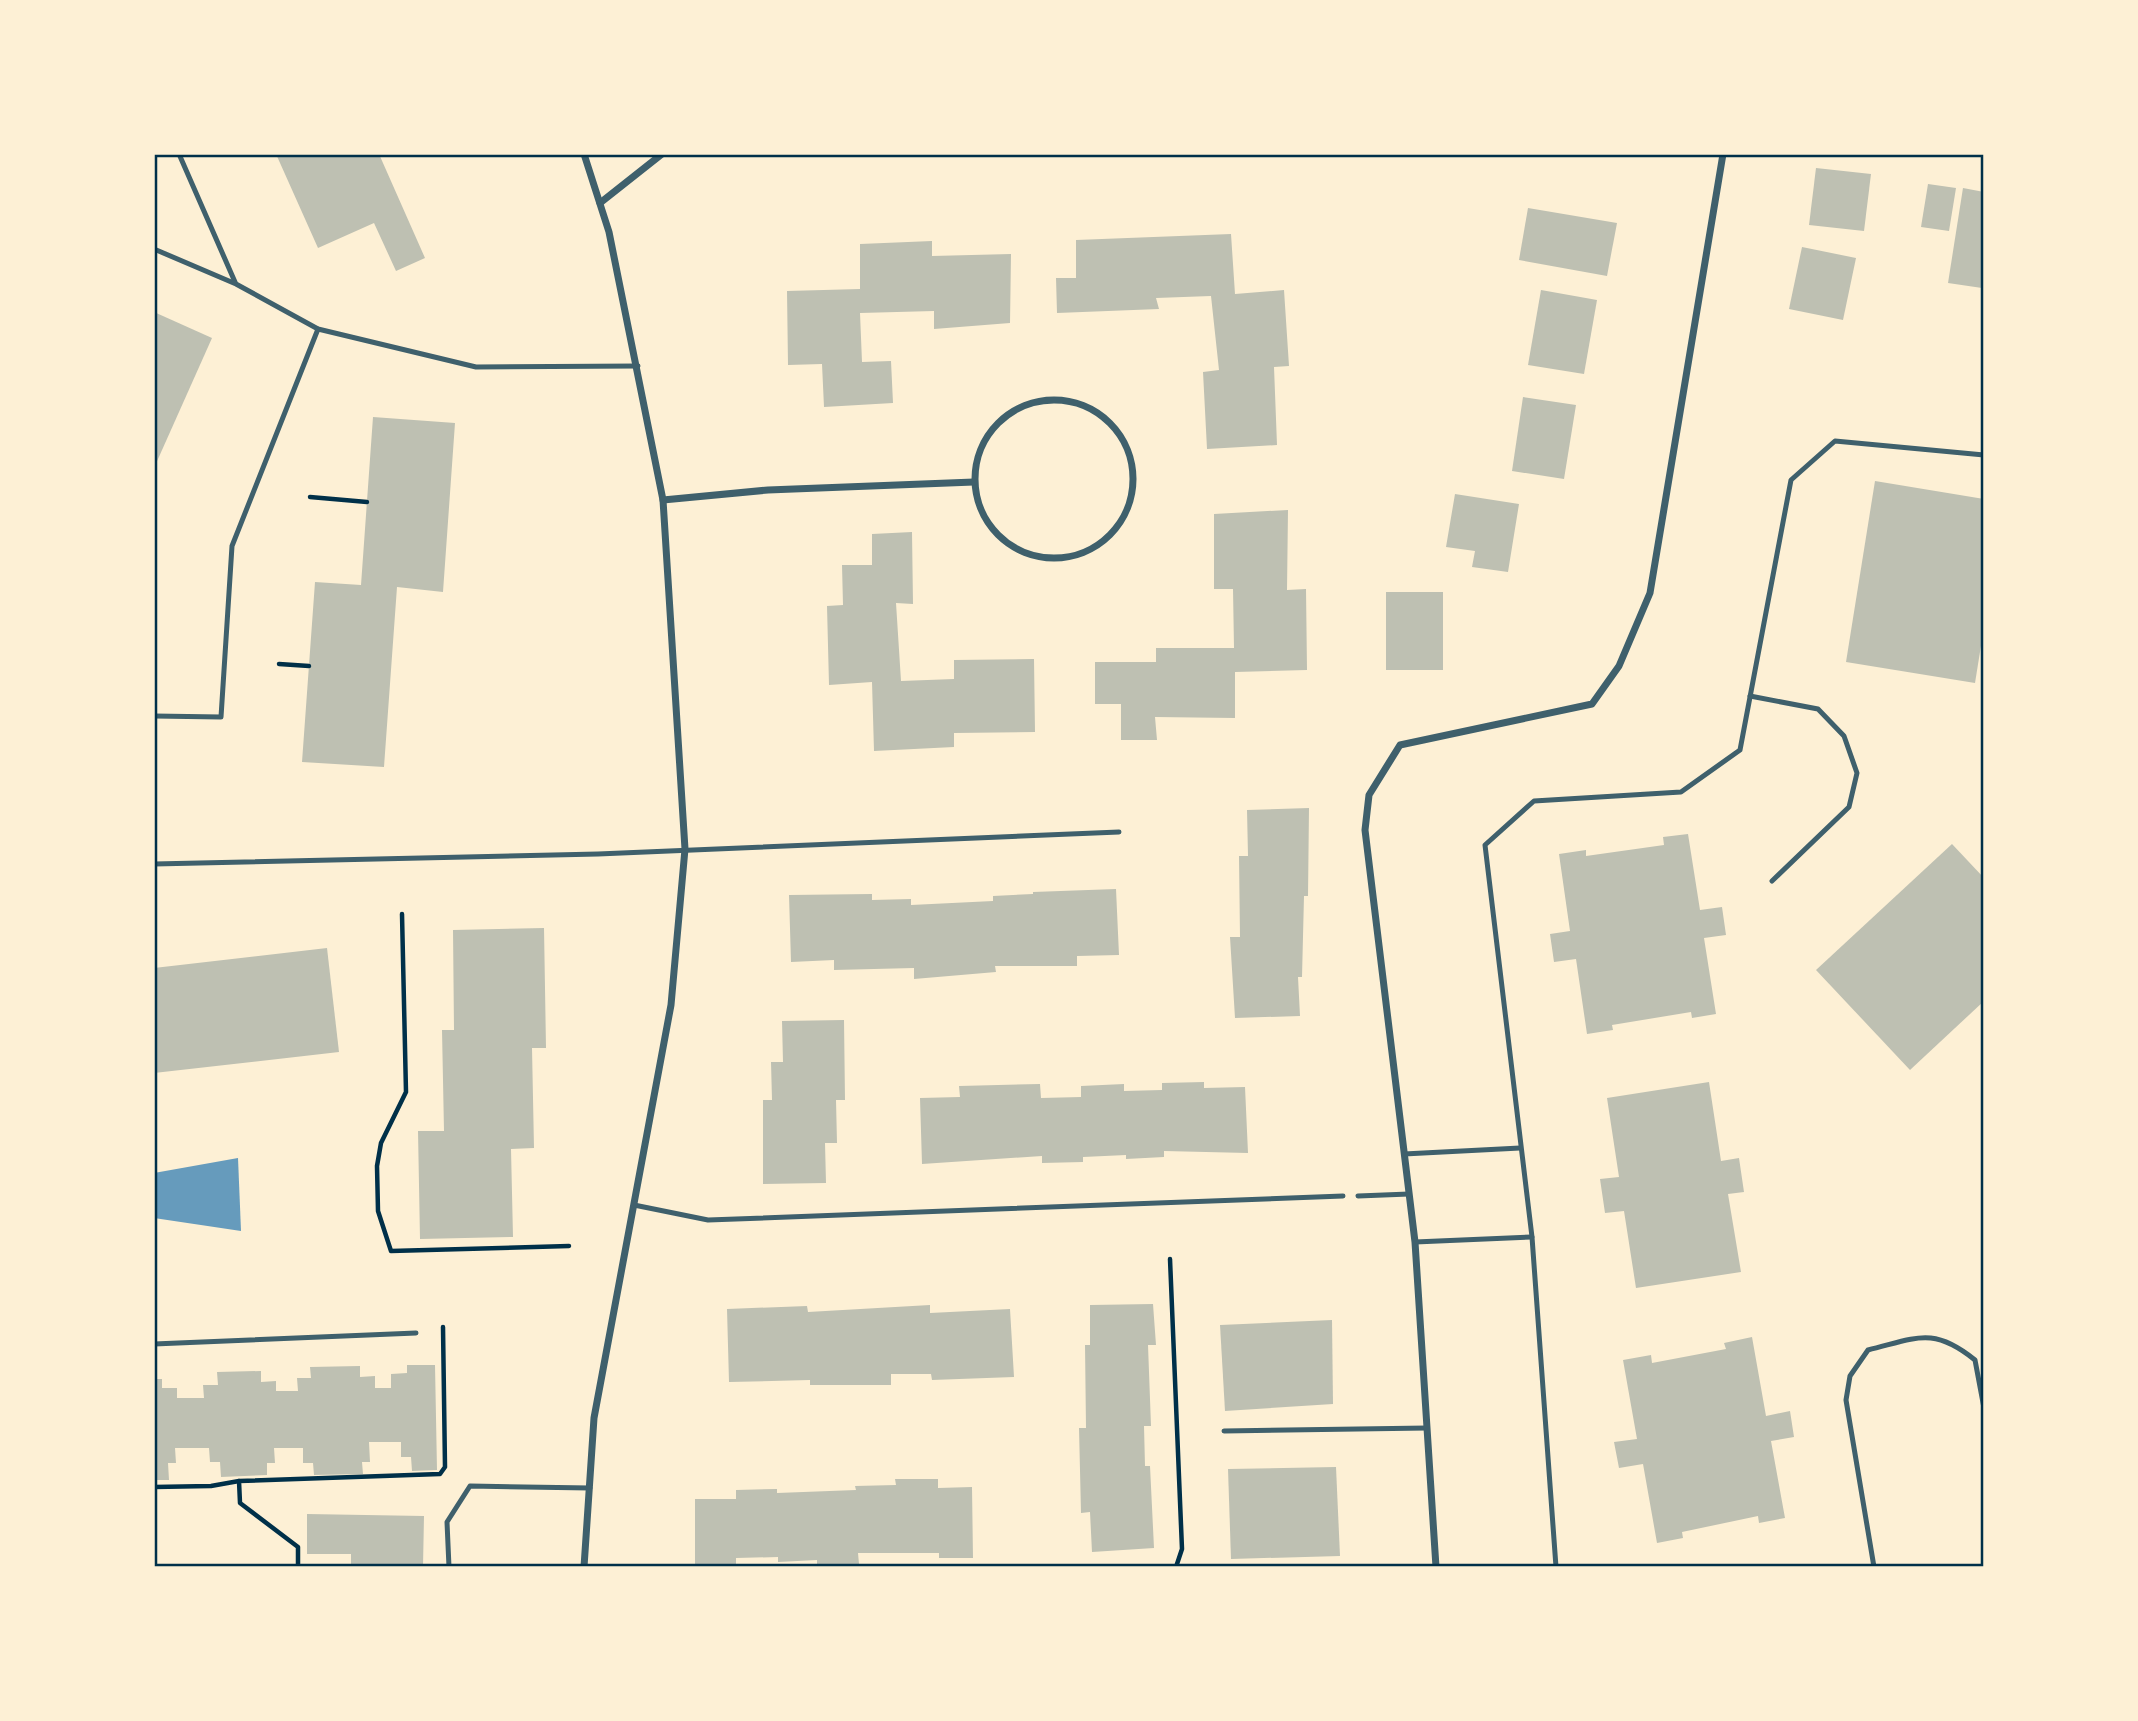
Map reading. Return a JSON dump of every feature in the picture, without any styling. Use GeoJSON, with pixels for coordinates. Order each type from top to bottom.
{"type":"FeatureCollection","features":[{"type":"Feature","properties":{"kind":"street"},"geometry":{"type":"LineString","coordinates":[[584,154],[609,232],[663,500],[685,849],[671,1005],[594,1418],[584,1567]]}},
{"type":"Feature","properties":{"kind":"street"},"geometry":{"type":"LineString","coordinates":[[600,203],[662,154]]}},
{"type":"Feature","properties":{"kind":"street"},"geometry":{"type":"LineString","coordinates":[[1436,1567],[1415,1242],[1365,830],[1369,795],[1399,746],[1592,704],[1619,666],[1650,593],[1723,154]]}},
{"type":"Feature","properties":{"kind":"street"},"geometry":{"type":"LineString","coordinates":[[1051,399],[1082,404],[1109,420],[1127,446],[1134,476],[1129,507],[1113,533],[1088,552],[1057,559],[1026,554],[1000,537],[981,512],[974,482],[979,451],[995,425],[1021,406],[1051,399]]}},
{"type":"Feature","properties":{"kind":"street"},"geometry":{"type":"LineString","coordinates":[[663,500],[768,489],[974,482]]}},
{"type":"Feature","properties":{"kind":"lane"},"geometry":{"type":"LineString","coordinates":[[179,154],[236,284]]}},
{"type":"Feature","properties":{"kind":"lane"},"geometry":{"type":"LineString","coordinates":[[154,249],[236,284],[318,329],[477,367],[638,366]]}},
{"type":"Feature","properties":{"kind":"lane"},"geometry":{"type":"LineString","coordinates":[[154,716],[221,717],[232,546],[318,329]]}},
{"type":"Feature","properties":{"kind":"lane"},"geometry":{"type":"LineString","coordinates":[[1556,1567],[1532,1237],[1485,845],[1534,801],[1681,792],[1740,750],[1791,481],[1835,441],[1984,455]]}},
{"type":"Feature","properties":{"kind":"lane"},"geometry":{"type":"LineString","coordinates":[[1750,696],[1818,709],[1844,736],[1857,773],[1849,807],[1772,881]]}},
{"type":"Feature","properties":{"kind":"lane"},"geometry":{"type":"LineString","coordinates":[[154,864],[598,854],[1119,832]]}},
{"type":"Feature","properties":{"kind":"lane"},"geometry":{"type":"LineString","coordinates":[[1404,1154],[1520,1148]]}},
{"type":"Feature","properties":{"kind":"lane"},"geometry":{"type":"LineString","coordinates":[[1358,1196],[1409,1194]]}},
{"type":"Feature","properties":{"kind":"lane"},"geometry":{"type":"LineString","coordinates":[[634,1205],[708,1220],[1343,1196]]}},
{"type":"Feature","properties":{"kind":"lane"},"geometry":{"type":"LineString","coordinates":[[1415,1242],[1532,1237]]}},
{"type":"Feature","properties":{"kind":"lane"},"geometry":{"type":"LineString","coordinates":[[154,1344],[416,1333]]}},
{"type":"Feature","properties":{"kind":"lane"},"geometry":{"type":"LineString","coordinates":[[1874,1567],[1846,1400],[1850,1376],[1868,1350],[1926,1336],[1954,1343],[1975,1360],[1984,1408]]}},
{"type":"Feature","properties":{"kind":"lane"},"geometry":{"type":"LineString","coordinates":[[1224,1431],[1427,1427]]}},
{"type":"Feature","properties":{"kind":"lane"},"geometry":{"type":"LineString","coordinates":[[449,1567],[447,1522],[470,1486],[590,1488]]}},
{"type":"Feature","properties":{"kind":"path"},"geometry":{"type":"LineString","coordinates":[[310,497],[367,502]]}},
{"type":"Feature","properties":{"kind":"path"},"geometry":{"type":"LineString","coordinates":[[279,664],[309,666]]}},
{"type":"Feature","properties":{"kind":"path"},"geometry":{"type":"LineString","coordinates":[[402,915],[406,1092],[381,1143],[377,1166],[378,1210],[391,1251],[569,1245]]}},
{"type":"Feature","properties":{"kind":"path"},"geometry":{"type":"LineString","coordinates":[[1170,1259],[1182,1549],[1176,1567]]}},
{"type":"Feature","properties":{"kind":"path"},"geometry":{"type":"LineString","coordinates":[[154,1487],[440,1474],[445,1467],[443,1327]]}},
{"type":"Feature","properties":{"kind":"path"},"geometry":{"type":"LineString","coordinates":[[240,1481],[240,1503],[298,1547],[298,1567]]}},
{"type":"Feature","properties":{"kind":"water"},"geometry":{"type":"Polygon","coordinates":[[[238,1158],[241,1231],[154,1218],[154,1173],[238,1158]]]}},
{"type":"Feature","properties":{"kind":"building"},"geometry":{"type":"Polygon","coordinates":[[[276,154],[379,154],[425,258],[396,271],[374,223],[318,248],[276,154]]]}},
{"type":"Feature","properties":{"kind":"building"},"geometry":{"type":"Polygon","coordinates":[[[1816,168],[1871,174],[1864,231],[1809,225],[1816,168]]]}},
{"type":"Feature","properties":{"kind":"building"},"geometry":{"type":"Polygon","coordinates":[[[1928,184],[1956,188],[1949,231],[1921,227],[1928,184]]]}},
{"type":"Feature","properties":{"kind":"building"},"geometry":{"type":"Polygon","coordinates":[[[1963,188],[1984,192],[1982,288],[1948,283],[1963,188]]]}},
{"type":"Feature","properties":{"kind":"building"},"geometry":{"type":"Polygon","coordinates":[[[1528,208],[1617,223],[1607,276],[1519,260],[1528,208]]]}},
{"type":"Feature","properties":{"kind":"building"},"geometry":{"type":"Polygon","coordinates":[[[1231,234],[1235,294],[1284,290],[1289,366],[1274,367],[1277,445],[1207,449],[1203,372],[1219,370],[1211,296],[1156,298],[1159,309],[1057,313],[1056,278],[1076,278],[1076,240],[1231,234]]]}},
{"type":"Feature","properties":{"kind":"building"},"geometry":{"type":"Polygon","coordinates":[[[932,241],[932,256],[1011,254],[1010,323],[934,329],[934,311],[860,313],[862,362],[891,361],[893,403],[824,407],[822,364],[788,365],[787,291],[860,289],[860,244],[932,241]]]}},
{"type":"Feature","properties":{"kind":"building"},"geometry":{"type":"Polygon","coordinates":[[[1802,247],[1856,258],[1843,320],[1789,309],[1802,247]]]}},
{"type":"Feature","properties":{"kind":"building"},"geometry":{"type":"Polygon","coordinates":[[[1541,290],[1597,300],[1584,374],[1528,365],[1541,290]]]}},
{"type":"Feature","properties":{"kind":"building"},"geometry":{"type":"Polygon","coordinates":[[[154,312],[212,338],[154,468],[154,312]]]}},
{"type":"Feature","properties":{"kind":"building"},"geometry":{"type":"Polygon","coordinates":[[[1523,397],[1576,405],[1564,479],[1512,471],[1523,397]]]}},
{"type":"Feature","properties":{"kind":"building"},"geometry":{"type":"Polygon","coordinates":[[[373,417],[455,423],[443,592],[397,587],[384,767],[302,762],[315,582],[361,585],[373,417]]]}},
{"type":"Feature","properties":{"kind":"building"},"geometry":{"type":"Polygon","coordinates":[[[1875,481],[1984,499],[1984,627],[1975,683],[1846,662],[1875,481]]]}},
{"type":"Feature","properties":{"kind":"building"},"geometry":{"type":"Polygon","coordinates":[[[1455,494],[1519,504],[1508,572],[1472,567],[1475,551],[1446,547],[1455,494]]]}},
{"type":"Feature","properties":{"kind":"building"},"geometry":{"type":"Polygon","coordinates":[[[1288,510],[1287,590],[1306,589],[1307,670],[1235,672],[1235,718],[1155,717],[1157,740],[1121,740],[1121,704],[1095,704],[1095,662],[1156,662],[1156,648],[1234,648],[1233,589],[1214,589],[1214,514],[1288,510]]]}},
{"type":"Feature","properties":{"kind":"building"},"geometry":{"type":"Polygon","coordinates":[[[912,532],[913,604],[896,603],[901,681],[954,679],[954,660],[1034,659],[1035,732],[954,733],[954,747],[874,751],[872,682],[829,685],[827,606],[843,605],[842,565],[872,565],[872,534],[912,532]]]}},
{"type":"Feature","properties":{"kind":"building"},"geometry":{"type":"Polygon","coordinates":[[[1386,592],[1443,592],[1443,670],[1386,670],[1386,592]]]}},
{"type":"Feature","properties":{"kind":"building"},"geometry":{"type":"Polygon","coordinates":[[[1309,808],[1308,896],[1304,896],[1302,977],[1298,977],[1300,1016],[1235,1018],[1230,937],[1240,937],[1239,856],[1248,856],[1247,810],[1309,808]]]}},
{"type":"Feature","properties":{"kind":"building"},"geometry":{"type":"Polygon","coordinates":[[[1688,834],[1700,910],[1722,907],[1726,935],[1704,938],[1716,1014],[1692,1018],[1691,1012],[1612,1025],[1613,1030],[1587,1034],[1576,959],[1554,962],[1550,934],[1570,931],[1559,854],[1586,850],[1586,856],[1664,845],[1663,837],[1688,834]]]}},
{"type":"Feature","properties":{"kind":"building"},"geometry":{"type":"Polygon","coordinates":[[[1952,844],[1984,878],[1984,1001],[1910,1070],[1816,970],[1952,844]]]}},
{"type":"Feature","properties":{"kind":"building"},"geometry":{"type":"Polygon","coordinates":[[[1116,889],[1119,955],[1077,956],[1077,966],[995,966],[996,972],[914,979],[914,968],[834,970],[834,960],[791,962],[789,895],[872,894],[872,900],[911,899],[911,905],[993,901],[993,896],[1033,892],[1116,889]]]}},
{"type":"Feature","properties":{"kind":"building"},"geometry":{"type":"Polygon","coordinates":[[[544,928],[546,1048],[532,1048],[534,1148],[511,1149],[513,1237],[420,1239],[418,1131],[444,1131],[442,1030],[454,1030],[453,930],[544,928]]]}},
{"type":"Feature","properties":{"kind":"building"},"geometry":{"type":"Polygon","coordinates":[[[327,948],[339,1052],[154,1073],[154,968],[327,948]]]}},
{"type":"Feature","properties":{"kind":"building"},"geometry":{"type":"Polygon","coordinates":[[[844,1020],[845,1100],[836,1100],[837,1143],[825,1143],[826,1183],[763,1184],[763,1100],[772,1100],[771,1062],[783,1062],[782,1021],[844,1020]]]}},
{"type":"Feature","properties":{"kind":"building"},"geometry":{"type":"Polygon","coordinates":[[[1204,1082],[1204,1088],[1245,1087],[1248,1153],[1164,1151],[1164,1157],[1083,1157],[1083,1162],[1042,1163],[1042,1156],[922,1164],[920,1098],[960,1097],[959,1086],[1040,1084],[1041,1098],[1081,1097],[1081,1086],[1124,1084],[1124,1091],[1162,1090],[1162,1083],[1204,1082]]]}},
{"type":"Feature","properties":{"kind":"building"},"geometry":{"type":"Polygon","coordinates":[[[1709,1082],[1721,1161],[1739,1158],[1744,1192],[1728,1194],[1741,1272],[1636,1288],[1624,1211],[1605,1213],[1600,1179],[1619,1177],[1607,1098],[1709,1082]]]}},
{"type":"Feature","properties":{"kind":"building"},"geometry":{"type":"Polygon","coordinates":[[[1153,1304],[1156,1345],[1148,1345],[1151,1426],[1144,1426],[1145,1466],[1150,1466],[1154,1548],[1092,1552],[1090,1512],[1081,1513],[1079,1428],[1086,1428],[1085,1345],[1090,1345],[1090,1305],[1153,1304]]]}},
{"type":"Feature","properties":{"kind":"building"},"geometry":{"type":"Polygon","coordinates":[[[930,1305],[930,1313],[1010,1309],[1014,1377],[932,1380],[931,1374],[891,1374],[891,1385],[810,1385],[810,1380],[729,1382],[727,1309],[807,1306],[808,1312],[930,1305]]]}},
{"type":"Feature","properties":{"kind":"building"},"geometry":{"type":"Polygon","coordinates":[[[1332,1320],[1333,1404],[1225,1411],[1220,1325],[1332,1320]]]}},
{"type":"Feature","properties":{"kind":"building"},"geometry":{"type":"Polygon","coordinates":[[[1752,1337],[1766,1416],[1790,1411],[1794,1437],[1771,1441],[1785,1518],[1759,1523],[1758,1516],[1682,1532],[1683,1538],[1657,1543],[1643,1464],[1619,1468],[1614,1442],[1637,1439],[1623,1360],[1651,1355],[1652,1363],[1726,1349],[1724,1343],[1752,1337]]]}},
{"type":"Feature","properties":{"kind":"building"},"geometry":{"type":"Polygon","coordinates":[[[407,1365],[435,1365],[437,1470],[412,1471],[411,1457],[401,1457],[401,1442],[369,1442],[370,1462],[362,1462],[363,1474],[314,1475],[313,1463],[303,1463],[303,1448],[274,1448],[275,1463],[267,1463],[267,1475],[221,1477],[220,1462],[210,1462],[209,1448],[175,1448],[176,1463],[168,1463],[169,1480],[154,1480],[154,1379],[162,1379],[162,1388],[177,1388],[177,1398],[204,1398],[203,1385],[218,1385],[217,1372],[261,1371],[261,1382],[276,1381],[276,1391],[298,1391],[297,1378],[311,1378],[310,1367],[360,1366],[360,1377],[375,1376],[375,1388],[391,1388],[391,1374],[407,1373],[407,1365]]]}},
{"type":"Feature","properties":{"kind":"building"},"geometry":{"type":"Polygon","coordinates":[[[1336,1467],[1340,1556],[1231,1559],[1228,1469],[1336,1467]]]}},
{"type":"Feature","properties":{"kind":"building"},"geometry":{"type":"Polygon","coordinates":[[[895,1479],[938,1479],[938,1488],[972,1487],[973,1558],[939,1558],[939,1553],[858,1553],[859,1564],[817,1565],[817,1560],[778,1562],[778,1557],[736,1558],[736,1565],[695,1565],[695,1499],[736,1499],[736,1490],[777,1489],[777,1493],[856,1490],[855,1486],[896,1485],[895,1479]]]}},
{"type":"Feature","properties":{"kind":"building"},"geometry":{"type":"Polygon","coordinates":[[[307,1514],[424,1516],[423,1567],[351,1567],[351,1554],[307,1554],[307,1514]]]}}]}
